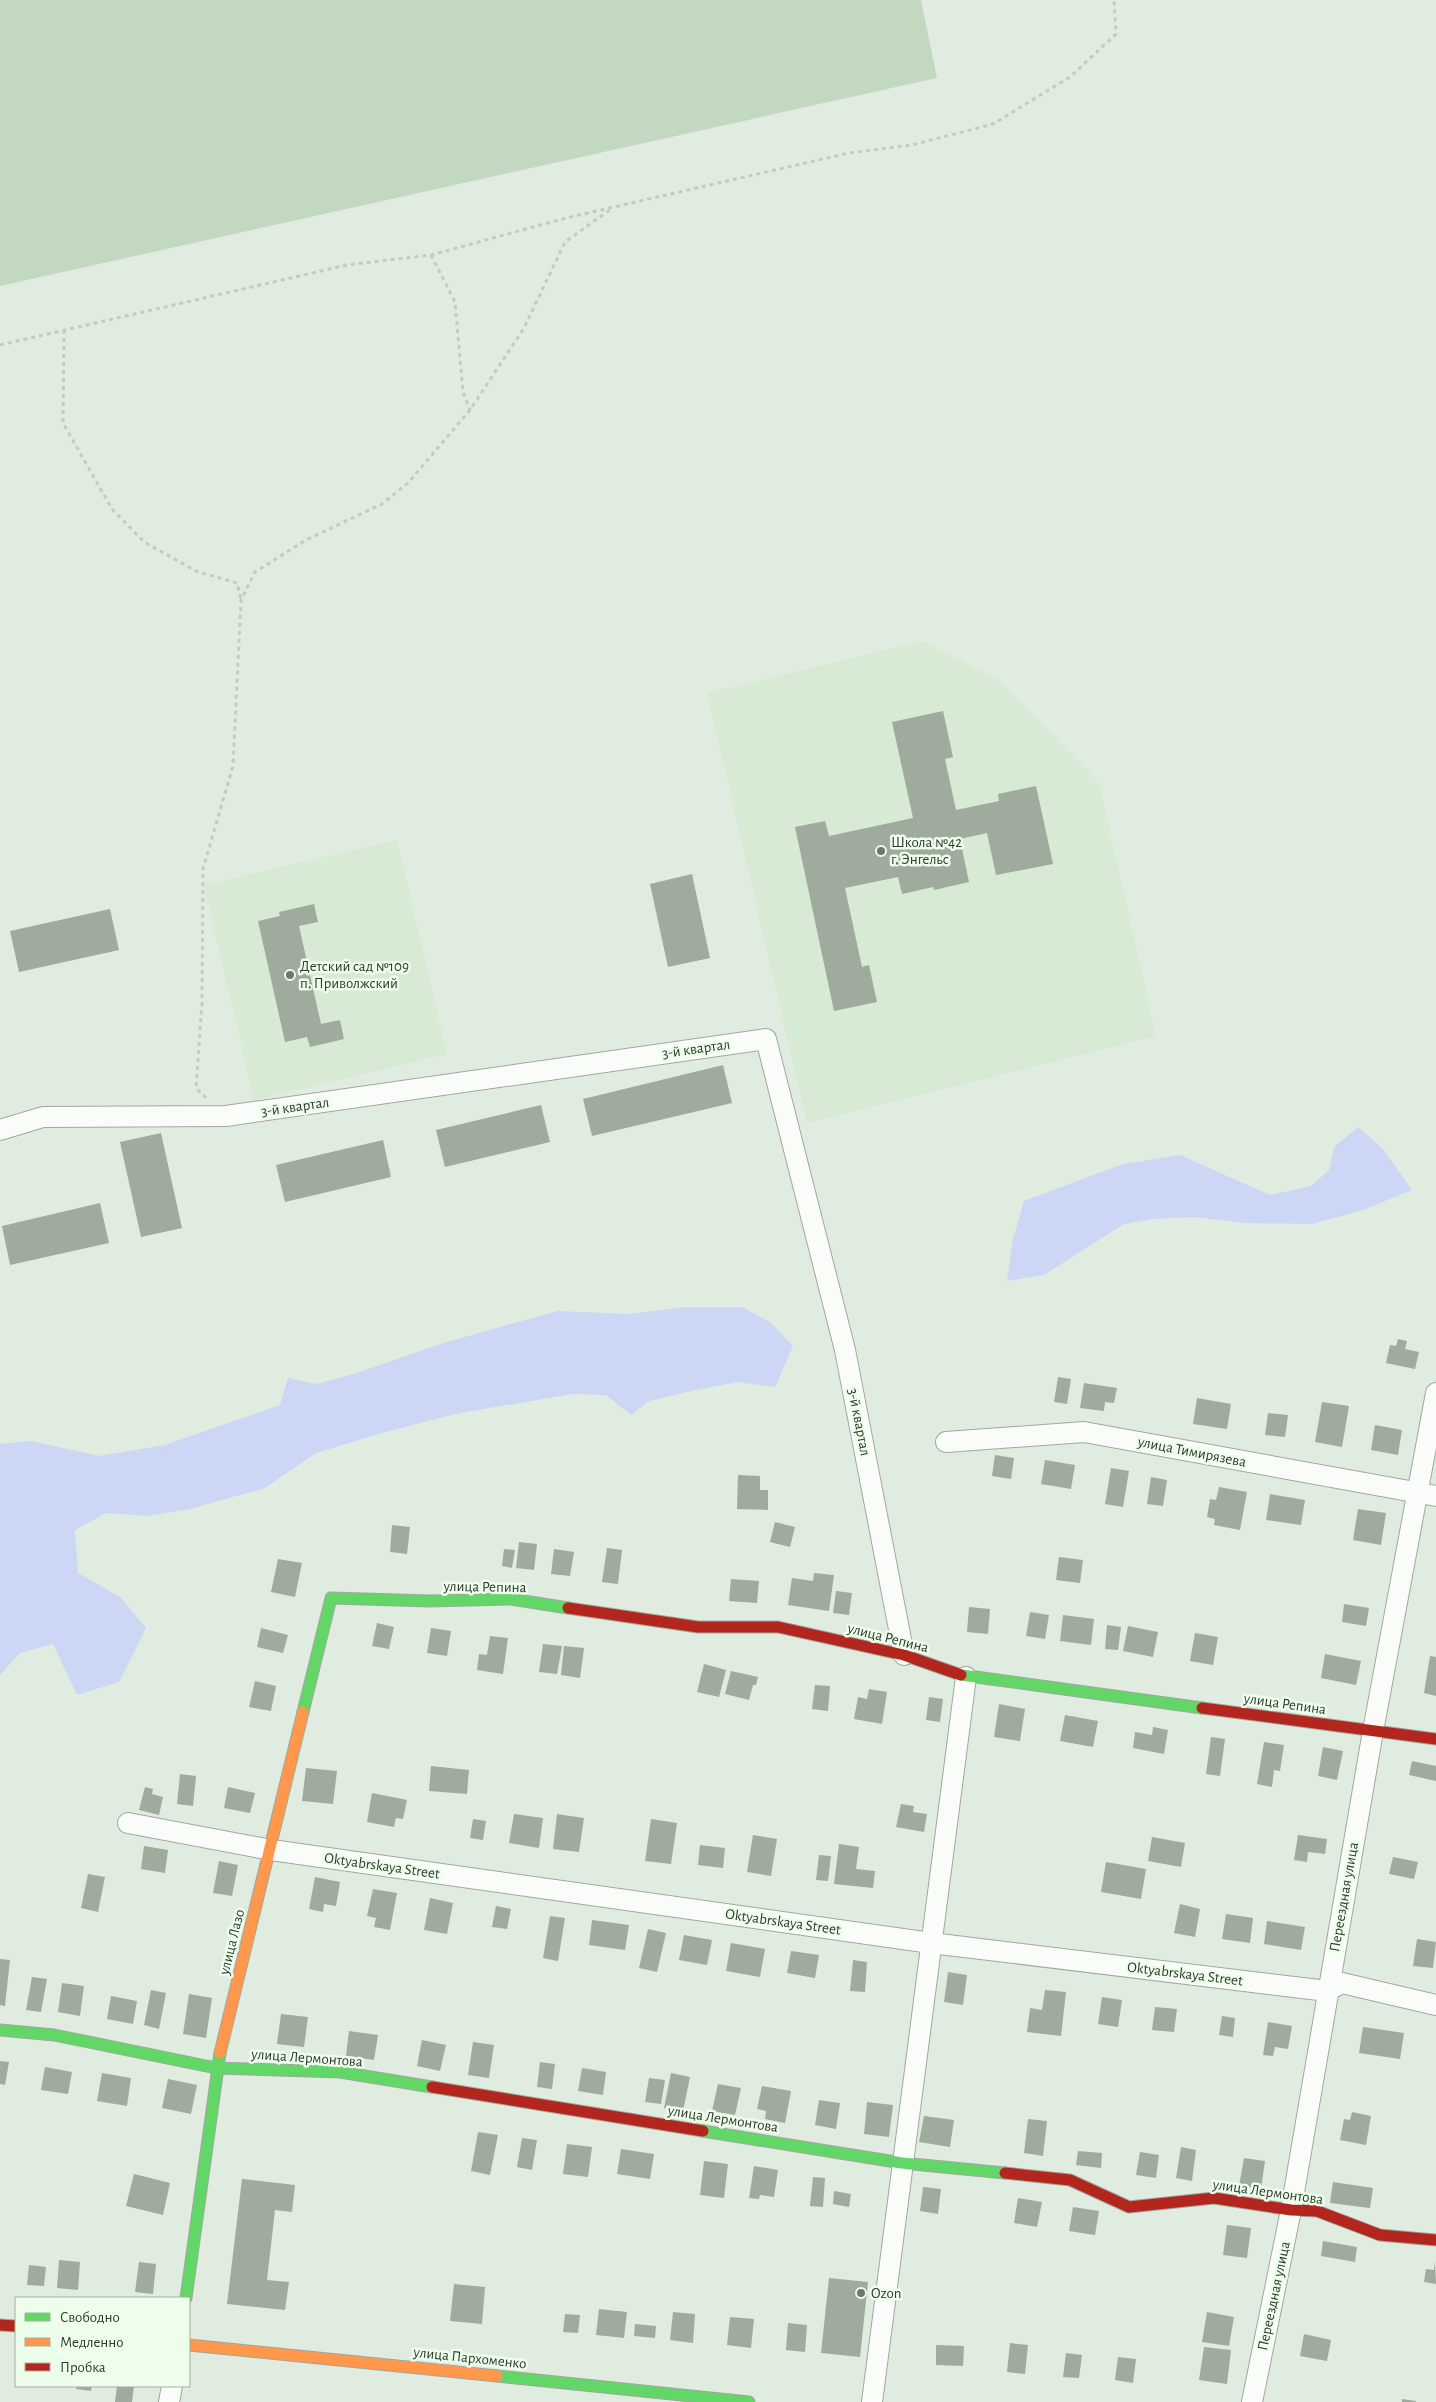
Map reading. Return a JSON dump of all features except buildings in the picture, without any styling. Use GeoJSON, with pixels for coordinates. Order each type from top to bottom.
{"type":"FeatureCollection","features":[{"type":"Feature","properties":{"kind":"street","name":"3-й квартал"},"geometry":{"type":"LineString","coordinates":[[0,1130],[43,1117],[226,1116],[766,1039],[845,1350],[904,1655]]}},
{"type":"Feature","properties":{"kind":"street","name":"Переездная улица"},"geometry":{"type":"LineString","coordinates":[[1252,2402],[1291,2210],[1373,1731],[1436,1392]]}},
{"type":"Feature","properties":{"kind":"street","name":"улица Тимирязева"},"geometry":{"type":"LineString","coordinates":[[946,1442],[1084,1432],[1416,1494],[1436,1496]]}},
{"type":"Feature","properties":{"kind":"street","name":"улица Репина"},"geometry":{"type":"LineString","coordinates":[[331,1598],[430,1601],[511,1599],[698,1627],[778,1627],[904,1655],[966,1676],[1436,1739]]}},
{"type":"Feature","properties":{"kind":"street","name":"улица Лазо"},"geometry":{"type":"LineString","coordinates":[[186,2297],[216,2068],[271,1850],[331,1598]]}},
{"type":"Feature","properties":{"kind":"street"},"geometry":{"type":"LineString","coordinates":[[872,2402],[966,1676]]}},
{"type":"Feature","properties":{"kind":"street","name":"Oktyabrskaya Street"},"geometry":{"type":"LineString","coordinates":[[128,1823],[271,1850],[931,1943],[1327,1991],[1342,1983],[1436,2004]]}},
{"type":"Feature","properties":{"kind":"street","name":"улица Лермонтова"},"geometry":{"type":"LineString","coordinates":[[0,2030],[54,2035],[216,2068],[340,2072],[902,2162],[1070,2180],[1129,2207],[1214,2198],[1291,2210],[1317,2211],[1380,2235],[1436,2240]]}},
{"type":"Feature","properties":{"kind":"street"},"geometry":{"type":"LineString","coordinates":[[0,2325],[15,2326]]}},
{"type":"Feature","properties":{"kind":"street","name":"улица Пархоменко"},"geometry":{"type":"LineString","coordinates":[[190,2344],[749,2402]]}},
{"type":"Feature","properties":{"kind":"street"},"geometry":{"type":"LineString","coordinates":[[169,2402],[172,2387]]}},
{"type":"Feature","properties":{"kind":"path"},"geometry":{"type":"LineString","coordinates":[[0,345],[347,265],[431,255],[613,208],[848,153],[912,145],[992,124],[1070,76],[1116,34],[1114,0]]}},
{"type":"Feature","properties":{"kind":"path"},"geometry":{"type":"LineString","coordinates":[[241,600],[256,572],[306,540],[382,504],[408,483],[470,410],[524,328],[565,242],[613,208]]}},
{"type":"Feature","properties":{"kind":"path"},"geometry":{"type":"LineString","coordinates":[[431,255],[455,302],[463,392],[470,410]]}},
{"type":"Feature","properties":{"kind":"path"},"geometry":{"type":"LineString","coordinates":[[64,330],[63,423],[112,509],[144,542],[196,571],[237,583],[241,600],[232,766],[203,869],[202,1003],[196,1088],[226,1116]]}},
{"type":"Feature","properties":{"kind":"shaded area"},"geometry":{"type":"Polygon","coordinates":[[[0,0],[921,0],[937,78],[0,286],[0,0]]]}},
{"type":"Feature","properties":{"kind":"shaded area"},"geometry":{"type":"Polygon","coordinates":[[[924,641],[997,679],[1099,783],[1156,1036],[807,1123],[707,693],[924,641]]]}},
{"type":"Feature","properties":{"kind":"shaded area"},"geometry":{"type":"Polygon","coordinates":[[[397,840],[447,1054],[254,1100],[204,885],[397,840]]]}},
{"type":"Feature","properties":{"kind":"water"},"geometry":{"type":"Polygon","coordinates":[[[1358,1127],[1383,1149],[1412,1190],[1363,1210],[1312,1224],[1245,1223],[1194,1217],[1153,1219],[1124,1224],[1044,1275],[1007,1281],[1013,1239],[1024,1201],[1123,1164],[1180,1155],[1270,1195],[1311,1186],[1329,1170],[1334,1147],[1358,1127]]]}},
{"type":"Feature","properties":{"kind":"water"},"geometry":{"type":"Polygon","coordinates":[[[686,1307],[742,1307],[770,1322],[793,1346],[775,1387],[738,1382],[696,1390],[649,1401],[631,1415],[606,1395],[573,1394],[460,1413],[385,1432],[316,1453],[265,1488],[190,1509],[147,1516],[106,1513],[75,1530],[78,1573],[120,1597],[146,1628],[119,1682],[77,1695],[53,1644],[20,1653],[0,1675],[0,1444],[31,1441],[99,1456],[165,1445],[280,1405],[288,1378],[316,1384],[360,1372],[440,1344],[557,1311],[629,1314],[686,1307]]]}},
{"type":"Feature","properties":{"kind":"traffic: fast"},"geometry":{"type":"LineString","coordinates":[[303,1712],[331,1598],[430,1601],[511,1599],[568,1608]]}},
{"type":"Feature","properties":{"kind":"traffic: fast"},"geometry":{"type":"LineString","coordinates":[[961,1675],[1202,1708]]}},
{"type":"Feature","properties":{"kind":"traffic: fast"},"geometry":{"type":"LineString","coordinates":[[0,2030],[54,2035],[216,2068],[340,2072],[432,2087]]}},
{"type":"Feature","properties":{"kind":"traffic: fast"},"geometry":{"type":"LineString","coordinates":[[186,2297],[220,2053]]}},
{"type":"Feature","properties":{"kind":"traffic: fast"},"geometry":{"type":"LineString","coordinates":[[703,2131],[902,2163],[1005,2173]]}},
{"type":"Feature","properties":{"kind":"traffic: fast"},"geometry":{"type":"LineString","coordinates":[[497,2376],[749,2402]]}},
{"type":"Feature","properties":{"kind":"traffic: slow"},"geometry":{"type":"LineString","coordinates":[[220,2053],[303,1712]]}},
{"type":"Feature","properties":{"kind":"traffic: slow"},"geometry":{"type":"LineString","coordinates":[[190,2345],[497,2376]]}},
{"type":"Feature","properties":{"kind":"traffic: jam"},"geometry":{"type":"LineString","coordinates":[[568,1608],[698,1627],[778,1627],[904,1655],[961,1675]]}},
{"type":"Feature","properties":{"kind":"traffic: jam"},"geometry":{"type":"LineString","coordinates":[[1202,1708],[1436,1739]]}},
{"type":"Feature","properties":{"kind":"traffic: jam"},"geometry":{"type":"LineString","coordinates":[[432,2087],[703,2131]]}},
{"type":"Feature","properties":{"kind":"traffic: jam"},"geometry":{"type":"LineString","coordinates":[[1005,2173],[1070,2180],[1129,2207],[1214,2198],[1291,2210],[1317,2211],[1380,2235],[1436,2240]]}},
{"type":"Feature","properties":{"kind":"traffic: jam"},"geometry":{"type":"LineString","coordinates":[[0,2325],[15,2326]]}},
{"type":"Feature","properties":{"kind":"place","name":"Школа №42 г. Энгельс"},"geometry":{"type":"Point","coordinates":[881,851]}},
{"type":"Feature","properties":{"kind":"place","name":"Детский сад №109 п. Приволжский"},"geometry":{"type":"Point","coordinates":[290,975]}},
{"type":"Feature","properties":{"kind":"place","name":"Ozon"},"geometry":{"type":"Point","coordinates":[861,2293]}}]}
